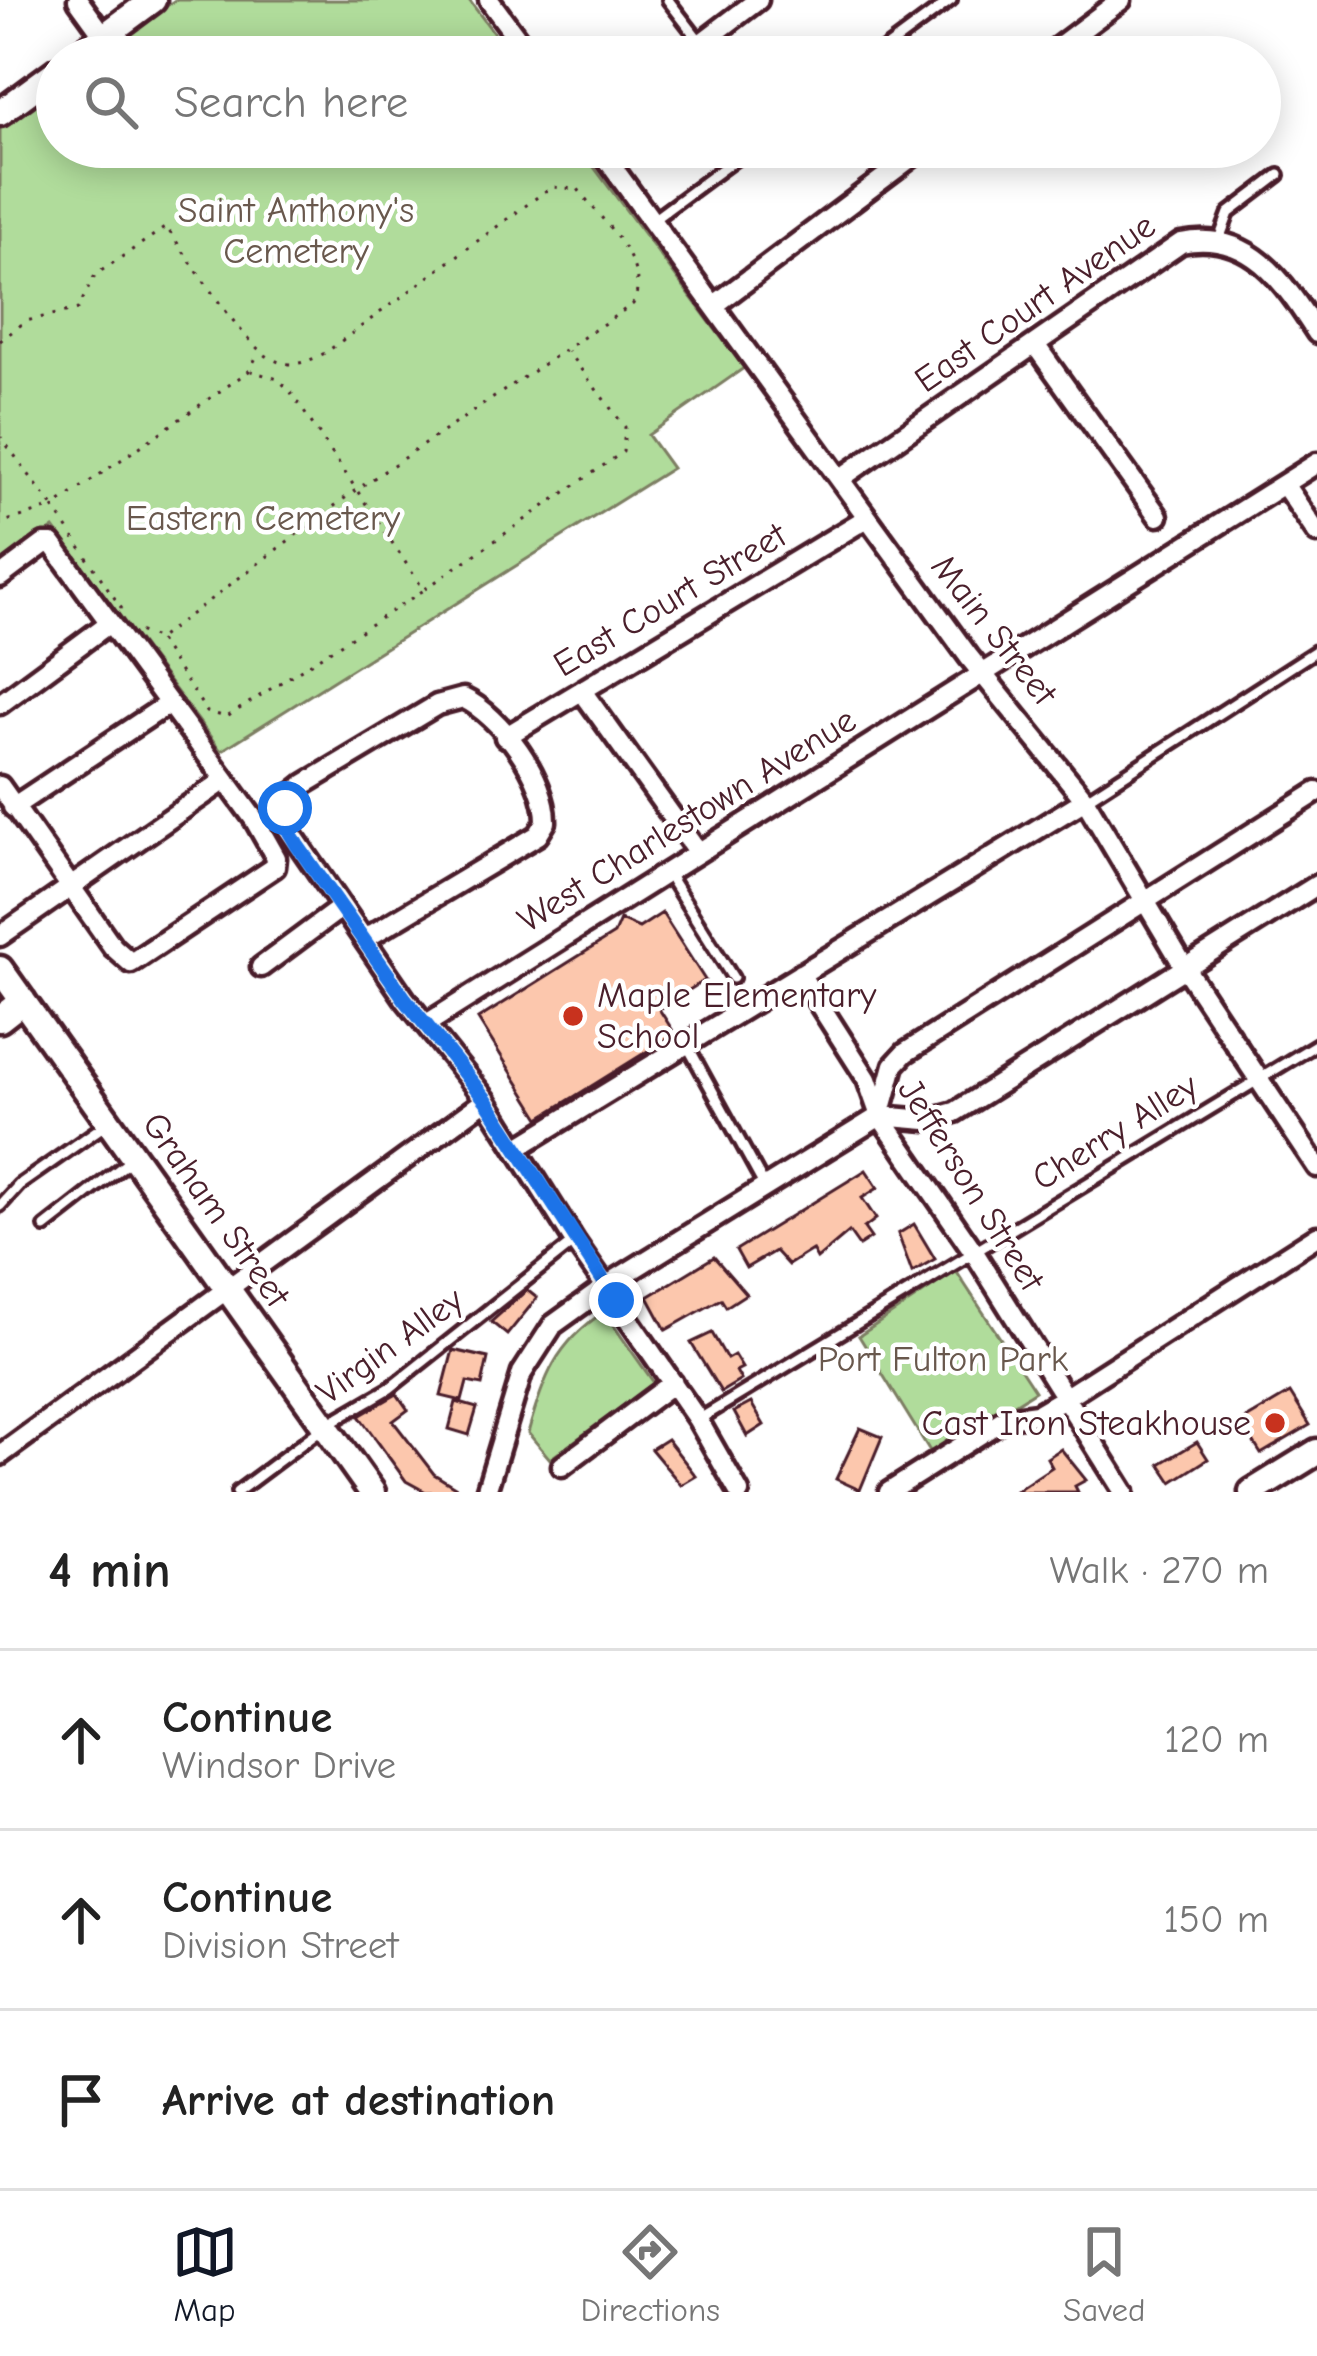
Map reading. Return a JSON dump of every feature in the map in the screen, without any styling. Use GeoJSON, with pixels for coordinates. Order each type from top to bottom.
{"type":"FeatureCollection","features":[{"type":"Feature","properties":{"kind":"street"},"geometry":{"type":"LineString","coordinates":[[78,0],[104,36],[153,0]]}},
{"type":"Feature","properties":{"kind":"street"},"geometry":{"type":"LineString","coordinates":[[489,0],[516,36]]}},
{"type":"Feature","properties":{"kind":"street"},"geometry":{"type":"LineString","coordinates":[[710,36],[758,0]]}},
{"type":"Feature","properties":{"kind":"street"},"geometry":{"type":"LineString","coordinates":[[1073,36],[1121,0]]}},
{"type":"Feature","properties":{"kind":"street"},"geometry":{"type":"LineString","coordinates":[[0,113],[36,86]]}},
{"type":"Feature","properties":{"kind":"street","name":"Main Street"},"geometry":{"type":"LineString","coordinates":[[614,168],[982,673],[1085,800],[1185,968],[1317,1167]]}},
{"type":"Feature","properties":{"kind":"street"},"geometry":{"type":"LineString","coordinates":[[716,304],[897,168]]}},
{"type":"Feature","properties":{"kind":"street"},"geometry":{"type":"LineString","coordinates":[[1218,242],[1252,252],[1284,282],[1317,333]]}},
{"type":"Feature","properties":{"kind":"street","name":"East Court Avenue"},"geometry":{"type":"LineString","coordinates":[[841,478],[1180,243],[1218,242]]}},
{"type":"Feature","properties":{"kind":"street"},"geometry":{"type":"LineString","coordinates":[[1036,346],[1158,516]]}},
{"type":"Feature","properties":{"kind":"street","name":"West Charlestown Avenue"},"geometry":{"type":"LineString","coordinates":[[428,1023],[1317,464]]}},
{"type":"Feature","properties":{"kind":"street"},"geometry":{"type":"LineString","coordinates":[[1284,484],[1317,533]]}},
{"type":"Feature","properties":{"kind":"street","name":"East Court Street"},"geometry":{"type":"LineString","coordinates":[[505,737],[867,518]]}},
{"type":"Feature","properties":{"kind":"street"},"geometry":{"type":"LineString","coordinates":[[0,577],[44,544],[52,544],[225,780],[276,858],[274,867],[218,910],[131,963],[0,786]]}},
{"type":"Feature","properties":{"kind":"street"},"geometry":{"type":"LineString","coordinates":[[0,704],[108,624]]}},
{"type":"Feature","properties":{"kind":"street"},"geometry":{"type":"LineString","coordinates":[[582,691],[697,851]]}},
{"type":"Feature","properties":{"kind":"street"},"geometry":{"type":"LineString","coordinates":[[366,938],[538,835],[546,822],[544,796],[505,737],[475,704],[463,698],[446,701],[290,796],[285,824],[405,999],[486,1100],[574,1242],[698,1420],[740,1492]]}},
{"type":"Feature","properties":{"kind":"street"},"geometry":{"type":"LineString","coordinates":[[13,808],[168,704]]}},
{"type":"Feature","properties":{"kind":"street"},"geometry":{"type":"LineString","coordinates":[[0,936],[225,780]]}},
{"type":"Feature","properties":{"kind":"street"},"geometry":{"type":"LineString","coordinates":[[880,1116],[894,1065],[904,1053],[1317,792]]}},
{"type":"Feature","properties":{"kind":"street"},"geometry":{"type":"LineString","coordinates":[[517,1148],[1085,800]]}},
{"type":"Feature","properties":{"kind":"street"},"geometry":{"type":"LineString","coordinates":[[486,1492],[531,1355],[554,1325],[606,1286],[880,1116],[926,1120],[955,1112],[1317,885]]}},
{"type":"Feature","properties":{"kind":"street"},"geometry":{"type":"LineString","coordinates":[[261,967],[342,907]]}},
{"type":"Feature","properties":{"kind":"street","name":"Graham Street"},"geometry":{"type":"LineString","coordinates":[[0,969],[372,1492]]}},
{"type":"Feature","properties":{"kind":"street","name":"Jefferson Street"},"geometry":{"type":"LineString","coordinates":[[800,974],[867,1079],[880,1116],[1108,1453],[1124,1492]]}},
{"type":"Feature","properties":{"kind":"street"},"geometry":{"type":"LineString","coordinates":[[0,1019],[23,1001]]}},
{"type":"Feature","properties":{"kind":"street"},"geometry":{"type":"LineString","coordinates":[[0,1455],[486,1100]]}},
{"type":"Feature","properties":{"kind":"street"},"geometry":{"type":"LineString","coordinates":[[889,1492],[1006,1418],[1037,1414],[1066,1397],[1317,1236]]}},
{"type":"Feature","properties":{"kind":"street"},"geometry":{"type":"LineString","coordinates":[[562,1466],[673,1383]]}},
{"type":"Feature","properties":{"kind":"street"},"geometry":{"type":"LineString","coordinates":[[1252,1492],[1317,1452]]}},
{"type":"Feature","properties":{"kind":"lane"},"geometry":{"type":"LineString","coordinates":[[668,0],[696,36]]}},
{"type":"Feature","properties":{"kind":"lane"},"geometry":{"type":"LineString","coordinates":[[902,36],[951,0]]}},
{"type":"Feature","properties":{"kind":"lane"},"geometry":{"type":"LineString","coordinates":[[653,220],[724,168]]}},
{"type":"Feature","properties":{"kind":"lane"},"geometry":{"type":"LineString","coordinates":[[1218,242],[1229,213],[1279,175]]}},
{"type":"Feature","properties":{"kind":"lane"},"geometry":{"type":"LineString","coordinates":[[1085,800],[1317,650]]}},
{"type":"Feature","properties":{"kind":"lane"},"geometry":{"type":"LineString","coordinates":[[666,871],[733,978]]}},
{"type":"Feature","properties":{"kind":"lane"},"geometry":{"type":"LineString","coordinates":[[686,1043],[766,1188]]}},
{"type":"Feature","properties":{"kind":"lane","name":"Cherry Alley"},"geometry":{"type":"LineString","coordinates":[[698,1420],[1317,1044]]}},
{"type":"Feature","properties":{"kind":"lane"},"geometry":{"type":"LineString","coordinates":[[0,1206],[19,1185],[110,1121]]}},
{"type":"Feature","properties":{"kind":"lane"},"geometry":{"type":"LineString","coordinates":[[45,1227],[135,1157]]}},
{"type":"Feature","properties":{"kind":"lane","name":"Virgin Alley"},"geometry":{"type":"LineString","coordinates":[[236,1492],[328,1424],[390,1388],[574,1242]]}},
{"type":"Feature","properties":{"kind":"path"},"geometry":{"type":"LineString","coordinates":[[0,341],[26,321],[78,310],[95,275],[166,227],[260,352],[286,364],[325,352],[551,188],[578,189],[639,272],[640,289],[633,304],[353,492],[158,639],[145,638],[133,625],[0,436]]}},
{"type":"Feature","properties":{"kind":"path"},"geometry":{"type":"LineString","coordinates":[[158,639],[207,712],[227,717],[424,590],[623,452],[625,427],[565,350]]}},
{"type":"Feature","properties":{"kind":"path"},"geometry":{"type":"LineString","coordinates":[[0,523],[53,507],[249,371],[260,352]]}},
{"type":"Feature","properties":{"kind":"path"},"geometry":{"type":"LineString","coordinates":[[249,371],[278,379],[290,391],[353,492],[424,590]]}},
{"type":"Feature","properties":{"kind":"green space"},"geometry":{"type":"Polygon","coordinates":[[[175,0],[469,0],[496,36],[124,36],[175,0]]]}},
{"type":"Feature","properties":{"kind":"green space","name":"Eastern Cemetery"},"geometry":{"type":"Polygon","coordinates":[[[36,100],[36,168],[595,168],[744,368],[648,435],[672,468],[221,751],[54,528],[0,566],[0,125],[36,100]]]}},
{"type":"Feature","properties":{"kind":"green space","name":"Port Fulton Park"},"geometry":{"type":"Polygon","coordinates":[[[956,1271],[1035,1391],[933,1456],[859,1336],[956,1271]]]}},
{"type":"Feature","properties":{"kind":"green space"},"geometry":{"type":"Polygon","coordinates":[[[604,1312],[654,1383],[550,1459],[528,1433],[539,1396],[563,1350],[604,1312]]]}},
{"type":"Feature","properties":{"kind":"building","name":"Maple Elementary School"},"geometry":{"type":"Polygon","coordinates":[[[662,913],[705,980],[659,1009],[675,1034],[540,1118],[478,1019],[614,934],[620,920],[639,928],[662,913]]]}},
{"type":"Feature","properties":{"kind":"building"},"geometry":{"type":"Polygon","coordinates":[[[866,1170],[878,1188],[862,1198],[876,1219],[864,1228],[871,1238],[859,1246],[849,1232],[817,1259],[812,1250],[788,1265],[775,1251],[746,1268],[736,1250],[866,1170]]]}},
{"type":"Feature","properties":{"kind":"building"},"geometry":{"type":"Polygon","coordinates":[[[914,1224],[935,1259],[912,1272],[898,1234],[914,1224]]]}},
{"type":"Feature","properties":{"kind":"building"},"geometry":{"type":"Polygon","coordinates":[[[714,1257],[746,1294],[726,1307],[721,1299],[666,1330],[648,1297],[714,1257]]]}},
{"type":"Feature","properties":{"kind":"building"},"geometry":{"type":"Polygon","coordinates":[[[527,1290],[537,1298],[507,1335],[491,1322],[527,1290]]]}},
{"type":"Feature","properties":{"kind":"building"},"geometry":{"type":"Polygon","coordinates":[[[712,1333],[727,1359],[734,1355],[742,1368],[736,1371],[741,1380],[721,1392],[691,1343],[712,1333]]]}},
{"type":"Feature","properties":{"kind":"building"},"geometry":{"type":"Polygon","coordinates":[[[453,1350],[488,1358],[482,1385],[467,1382],[462,1401],[441,1396],[453,1350]]]}},
{"type":"Feature","properties":{"kind":"building","name":"Cast Iron Steakhouse"},"geometry":{"type":"Polygon","coordinates":[[[1290,1393],[1310,1425],[1261,1454],[1241,1422],[1290,1393]]]}},
{"type":"Feature","properties":{"kind":"building"},"geometry":{"type":"Polygon","coordinates":[[[397,1394],[408,1410],[393,1421],[434,1474],[463,1492],[426,1492],[406,1481],[359,1416],[397,1394]]]}},
{"type":"Feature","properties":{"kind":"building"},"geometry":{"type":"Polygon","coordinates":[[[456,1402],[477,1408],[469,1435],[449,1429],[456,1402]]]}},
{"type":"Feature","properties":{"kind":"building"},"geometry":{"type":"Polygon","coordinates":[[[751,1403],[764,1425],[747,1436],[734,1412],[751,1403]]]}},
{"type":"Feature","properties":{"kind":"building"},"geometry":{"type":"Polygon","coordinates":[[[860,1428],[882,1437],[860,1490],[836,1479],[860,1428]]]}},
{"type":"Feature","properties":{"kind":"building"},"geometry":{"type":"Polygon","coordinates":[[[667,1439],[696,1476],[681,1485],[651,1449],[667,1439]]]}},
{"type":"Feature","properties":{"kind":"building"},"geometry":{"type":"Polygon","coordinates":[[[1197,1442],[1208,1459],[1172,1482],[1160,1464],[1197,1442]]]}},
{"type":"Feature","properties":{"kind":"building"},"geometry":{"type":"Polygon","coordinates":[[[1061,1449],[1086,1480],[1075,1486],[1078,1492],[1014,1492],[1052,1467],[1047,1458],[1061,1449]]]}},
{"type":"Feature","properties":{"kind":"place","name":"Maple Elementary School"},"geometry":{"type":"Point","coordinates":[573,1016]}},
{"type":"Feature","properties":{"kind":"place","name":"Cast Iron Steakhouse"},"geometry":{"type":"Point","coordinates":[1275,1423]}},
{"type":"Feature","properties":{"kind":"route"},"geometry":{"type":"LineString","coordinates":[[285,808],[285,824],[297,845],[405,999],[486,1100],[574,1242],[616,1300]]}},
{"type":"Feature","properties":{"kind":"park label","name":"Saint Anthony's Cemetery"},"geometry":{"type":"Point","coordinates":[296,230]}}]}
